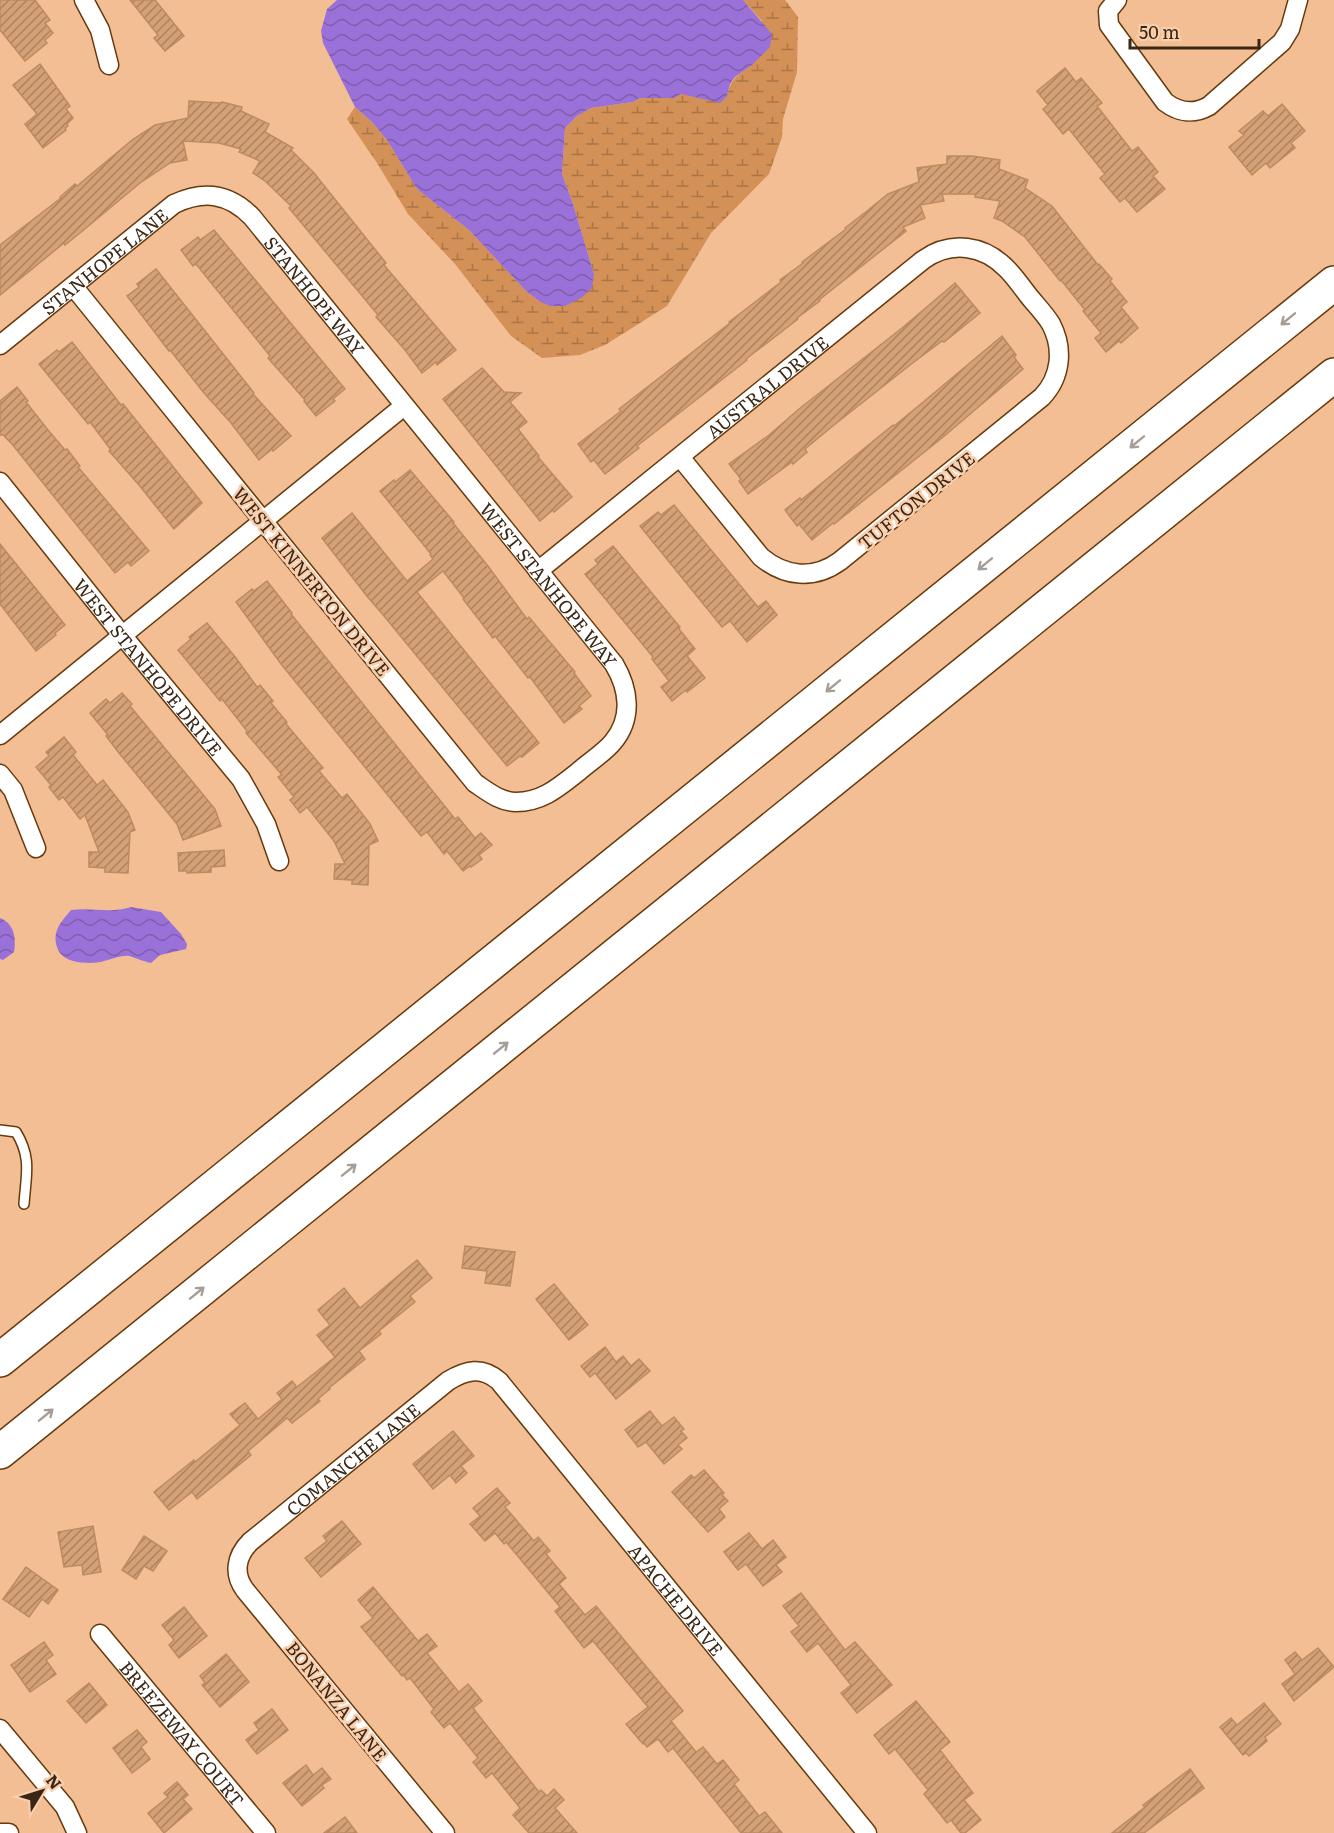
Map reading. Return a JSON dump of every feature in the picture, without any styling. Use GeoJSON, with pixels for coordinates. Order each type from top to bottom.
{"type":"FeatureCollection","features":[{"type":"Feature","properties":{"kind":"highway"},"geometry":{"type":"LineString","coordinates":[[0,1360],[1334,283]]}},
{"type":"Feature","properties":{"kind":"highway"},"geometry":{"type":"LineString","coordinates":[[0,1452],[1334,375]]}},
{"type":"Feature","properties":{"kind":"street"},"geometry":{"type":"LineString","coordinates":[[84,0],[100,30],[109,65]]}},
{"type":"Feature","properties":{"kind":"street"},"geometry":{"type":"LineString","coordinates":[[1117,0],[1108,12],[1109,25],[1165,102],[1175,109],[1190,112],[1209,106],[1282,42],[1290,29],[1298,0]]}},
{"type":"Feature","properties":{"kind":"street","name":"STANHOPE LANE"},"geometry":{"type":"LineString","coordinates":[[0,345],[174,204],[191,197],[217,196]]}},
{"type":"Feature","properties":{"kind":"street","name":"STANHOPE WAY"},"geometry":{"type":"LineString","coordinates":[[217,196],[235,202],[252,217],[404,406]]}},
{"type":"Feature","properties":{"kind":"street","name":"AUSTRAL DRIVE"},"geometry":{"type":"LineString","coordinates":[[538,571],[928,257],[938,251],[961,247],[989,254],[1007,269]]}},
{"type":"Feature","properties":{"kind":"street","name":"TUFTON DRIVE"},"geometry":{"type":"LineString","coordinates":[[680,457],[760,557],[770,564],[797,574],[814,573],[831,567],[1037,402],[1052,384],[1059,362],[1057,339],[1050,323],[1007,269]]}},
{"type":"Feature","properties":{"kind":"street","name":"WEST KINNERTON DRIVE"},"geometry":{"type":"LineString","coordinates":[[73,286],[480,788],[510,801],[527,801],[551,792],[580,769]]}},
{"type":"Feature","properties":{"kind":"street"},"geometry":{"type":"LineString","coordinates":[[0,735],[404,406]]}},
{"type":"Feature","properties":{"kind":"street","name":"WEST STANHOPE WAY"},"geometry":{"type":"LineString","coordinates":[[404,406],[620,674],[627,696],[626,714],[620,733],[609,747],[580,769]]}},
{"type":"Feature","properties":{"kind":"street","name":"WEST STANHOPE DRIVE"},"geometry":{"type":"LineString","coordinates":[[0,482],[241,779],[266,824],[279,861]]}},
{"type":"Feature","properties":{"kind":"street"},"geometry":{"type":"LineString","coordinates":[[0,774],[13,790],[36,848]]}},
{"type":"Feature","properties":{"kind":"street","name":"COMANCHE LANE"},"geometry":{"type":"LineString","coordinates":[[237,1565],[242,1551],[250,1542],[448,1381],[474,1370],[482,1371]]}},
{"type":"Feature","properties":{"kind":"street","name":"APACHE DRIVE"},"geometry":{"type":"LineString","coordinates":[[482,1371],[499,1381],[867,1833]]}},
{"type":"Feature","properties":{"kind":"street","name":"BONANZA LANE"},"geometry":{"type":"LineString","coordinates":[[237,1565],[242,1586],[445,1833]]}},
{"type":"Feature","properties":{"kind":"street","name":"BREEZEWAY COURT"},"geometry":{"type":"LineString","coordinates":[[100,1634],[266,1833]]}},
{"type":"Feature","properties":{"kind":"street"},"geometry":{"type":"LineString","coordinates":[[0,1729],[65,1807],[77,1833]]}},
{"type":"Feature","properties":{"kind":"street"},"geometry":{"type":"LineString","coordinates":[[0,1833],[9,1833]]}},
{"type":"Feature","properties":{"kind":"lane"},"geometry":{"type":"LineString","coordinates":[[0,1130],[16,1132],[25,1149],[28,1163],[24,1204]]}},
{"type":"Feature","properties":{"kind":"green space"},"geometry":{"type":"Polygon","coordinates":[[[743,0],[785,0],[798,17],[797,72],[783,119],[782,137],[769,174],[711,233],[667,306],[605,345],[580,355],[542,358],[511,336],[455,264],[408,214],[347,119],[355,107],[372,122],[387,140],[417,189],[469,230],[526,291],[539,301],[594,274],[562,174],[565,128],[577,116],[591,108],[633,102],[640,98],[674,98],[681,94],[727,96],[733,81],[752,65],[762,21],[743,0]]]}},
{"type":"Feature","properties":{"kind":"water"},"geometry":{"type":"Polygon","coordinates":[[[337,0],[743,0],[772,34],[770,47],[752,65],[735,77],[730,84],[727,96],[720,103],[681,94],[674,98],[640,98],[633,102],[591,108],[577,116],[565,128],[562,174],[594,274],[592,288],[581,298],[565,306],[550,306],[526,291],[469,230],[417,189],[387,140],[355,107],[323,43],[321,31],[327,9],[337,0]]]}},
{"type":"Feature","properties":{"kind":"water"},"geometry":{"type":"Polygon","coordinates":[[[131,907],[161,912],[181,934],[187,944],[186,949],[160,955],[151,963],[126,956],[101,962],[82,963],[69,960],[60,953],[56,941],[57,931],[71,910],[116,910],[131,907]]]}},
{"type":"Feature","properties":{"kind":"water"},"geometry":{"type":"Polygon","coordinates":[[[0,918],[12,928],[15,942],[14,952],[3,960],[0,959],[0,918]]]}},
{"type":"Feature","properties":{"kind":"building"},"geometry":{"type":"Polygon","coordinates":[[[0,0],[35,0],[50,20],[45,23],[53,33],[45,40],[47,43],[25,61],[0,30],[0,0]]]}},
{"type":"Feature","properties":{"kind":"building"},"geometry":{"type":"Polygon","coordinates":[[[130,0],[155,0],[184,36],[165,51],[154,38],[158,35],[130,0]]]}},
{"type":"Feature","properties":{"kind":"building"},"geometry":{"type":"Polygon","coordinates":[[[40,64],[70,106],[66,109],[73,118],[67,124],[66,130],[43,148],[25,124],[37,114],[13,85],[40,64]]]}},
{"type":"Feature","properties":{"kind":"building"},"geometry":{"type":"Polygon","coordinates":[[[1065,68],[1076,82],[1081,78],[1102,103],[1097,106],[1132,151],[1138,147],[1158,172],[1153,176],[1165,189],[1137,212],[1125,198],[1120,202],[1100,178],[1105,174],[1069,129],[1063,134],[1043,109],[1048,105],[1037,91],[1065,68]]]}},
{"type":"Feature","properties":{"kind":"building"},"geometry":{"type":"Polygon","coordinates":[[[189,101],[222,102],[242,107],[241,111],[269,124],[265,132],[293,148],[291,150],[314,173],[386,263],[384,265],[456,350],[422,373],[376,317],[378,315],[289,208],[291,206],[265,181],[253,173],[260,161],[239,152],[241,149],[219,143],[183,141],[187,160],[170,163],[140,183],[0,295],[0,245],[132,140],[155,125],[188,118],[189,101]]]}},
{"type":"Feature","properties":{"kind":"building"},"geometry":{"type":"Polygon","coordinates":[[[1282,104],[1305,131],[1291,143],[1295,148],[1270,168],[1266,163],[1252,175],[1229,147],[1244,135],[1239,131],[1263,111],[1268,116],[1282,104]]]}},
{"type":"Feature","properties":{"kind":"building"},"geometry":{"type":"Polygon","coordinates":[[[947,156],[972,156],[1000,160],[999,169],[1028,180],[1025,188],[1052,206],[1098,265],[1112,279],[1110,281],[1127,302],[1121,307],[1138,328],[1106,352],[1095,338],[1101,333],[1061,280],[1025,237],[994,218],[1000,201],[975,197],[975,194],[942,194],[944,201],[920,205],[925,218],[903,227],[906,231],[637,446],[639,448],[617,465],[605,474],[594,460],[591,462],[578,444],[888,194],[919,182],[917,168],[947,164],[947,156]]]}},
{"type":"Feature","properties":{"kind":"building"},"geometry":{"type":"Polygon","coordinates":[[[214,230],[345,389],[333,399],[335,401],[316,416],[196,264],[193,266],[181,250],[198,237],[200,240],[214,230]]]}},
{"type":"Feature","properties":{"kind":"building"},"geometry":{"type":"Polygon","coordinates":[[[156,269],[253,394],[291,436],[259,460],[127,296],[139,287],[137,284],[156,269]]]}},
{"type":"Feature","properties":{"kind":"building"},"geometry":{"type":"Polygon","coordinates":[[[955,283],[980,313],[834,425],[805,449],[807,452],[793,464],[792,462],[748,494],[739,481],[741,479],[729,464],[769,435],[955,283]]]}},
{"type":"Feature","properties":{"kind":"building"},"geometry":{"type":"Polygon","coordinates":[[[1002,336],[1023,369],[942,438],[812,540],[799,524],[797,526],[785,510],[800,498],[801,500],[894,426],[1002,336]]]}},
{"type":"Feature","properties":{"kind":"building"},"geometry":{"type":"Polygon","coordinates":[[[72,342],[202,503],[174,529],[109,451],[111,450],[90,422],[88,424],[39,364],[72,342]]]}},
{"type":"Feature","properties":{"kind":"building"},"geometry":{"type":"Polygon","coordinates":[[[482,368],[504,392],[521,393],[510,402],[527,422],[518,429],[572,497],[540,521],[443,399],[482,368]]]}},
{"type":"Feature","properties":{"kind":"building"},"geometry":{"type":"Polygon","coordinates":[[[17,387],[48,430],[65,450],[67,449],[80,466],[78,467],[149,551],[131,566],[128,562],[115,573],[12,444],[0,435],[0,401],[17,387]]]}},
{"type":"Feature","properties":{"kind":"building"},"geometry":{"type":"Polygon","coordinates":[[[410,470],[454,522],[527,619],[529,617],[575,672],[591,696],[579,706],[582,709],[564,723],[530,677],[528,678],[495,636],[493,638],[443,571],[417,592],[539,743],[507,766],[322,538],[352,513],[407,581],[433,559],[380,491],[410,470]]]}},
{"type":"Feature","properties":{"kind":"building"},"geometry":{"type":"Polygon","coordinates":[[[674,505],[758,607],[766,601],[777,615],[747,642],[730,621],[722,627],[640,526],[658,512],[661,515],[674,505]]]}},
{"type":"Feature","properties":{"kind":"building"},"geometry":{"type":"Polygon","coordinates":[[[0,544],[65,625],[36,651],[0,604],[0,544]]]}},
{"type":"Feature","properties":{"kind":"building"},"geometry":{"type":"Polygon","coordinates":[[[613,546],[680,627],[679,629],[695,649],[687,656],[705,678],[672,701],[661,687],[669,681],[652,659],[653,657],[585,574],[598,564],[595,560],[613,546]]]}},
{"type":"Feature","properties":{"kind":"building"},"geometry":{"type":"Polygon","coordinates":[[[267,581],[455,819],[458,817],[475,838],[481,833],[492,845],[479,855],[482,859],[463,871],[447,851],[444,854],[427,832],[421,836],[281,664],[236,602],[267,581]]]}},
{"type":"Feature","properties":{"kind":"building"},"geometry":{"type":"Polygon","coordinates":[[[207,623],[257,687],[260,685],[273,701],[271,703],[287,722],[286,724],[323,768],[319,771],[342,798],[347,794],[370,824],[378,841],[369,845],[368,885],[352,884],[352,880],[334,879],[335,864],[345,864],[334,841],[307,807],[300,813],[290,800],[294,797],[278,777],[282,775],[246,733],[247,731],[222,699],[220,701],[178,650],[191,639],[189,637],[207,623]]]}},
{"type":"Feature","properties":{"kind":"building"},"geometry":{"type":"Polygon","coordinates":[[[122,693],[132,704],[130,706],[215,809],[221,826],[183,840],[177,824],[119,753],[90,713],[106,699],[110,703],[122,693]]]}},
{"type":"Feature","properties":{"kind":"building"},"geometry":{"type":"Polygon","coordinates":[[[64,737],[76,752],[73,755],[97,785],[103,780],[128,812],[135,830],[130,832],[128,873],[105,872],[105,868],[89,867],[89,852],[99,852],[85,815],[80,819],[63,797],[59,800],[49,787],[51,785],[36,767],[49,756],[46,752],[64,737]]]}},
{"type":"Feature","properties":{"kind":"building"},"geometry":{"type":"Polygon","coordinates":[[[224,850],[225,866],[211,867],[211,872],[179,871],[178,853],[224,850]]]}},
{"type":"Feature","properties":{"kind":"building"},"geometry":{"type":"Polygon","coordinates":[[[465,1246],[515,1252],[510,1286],[485,1283],[487,1271],[462,1268],[465,1246]]]}},
{"type":"Feature","properties":{"kind":"building"},"geometry":{"type":"Polygon","coordinates":[[[417,1260],[432,1278],[410,1296],[415,1302],[379,1331],[381,1334],[359,1351],[365,1359],[329,1388],[318,1399],[320,1401],[292,1423],[287,1418],[248,1451],[251,1455],[197,1499],[192,1492],[169,1510],[154,1492],[240,1425],[230,1414],[245,1403],[258,1419],[282,1399],[277,1393],[292,1381],[297,1387],[335,1357],[317,1335],[330,1325],[318,1310],[344,1288],[360,1308],[417,1260]]]}},
{"type":"Feature","properties":{"kind":"building"},"geometry":{"type":"Polygon","coordinates":[[[554,1284],[588,1325],[569,1340],[536,1299],[554,1284]]]}},
{"type":"Feature","properties":{"kind":"building"},"geometry":{"type":"Polygon","coordinates":[[[605,1347],[616,1362],[623,1356],[631,1366],[639,1359],[650,1371],[616,1399],[595,1373],[590,1377],[581,1366],[605,1347]]]}},
{"type":"Feature","properties":{"kind":"building"},"geometry":{"type":"Polygon","coordinates":[[[650,1411],[662,1426],[674,1417],[684,1429],[681,1431],[687,1438],[678,1445],[682,1449],[664,1464],[646,1442],[638,1447],[625,1430],[650,1411]]]}},
{"type":"Feature","properties":{"kind":"building"},"geometry":{"type":"Polygon","coordinates":[[[453,1431],[474,1456],[461,1466],[467,1473],[456,1483],[450,1475],[433,1489],[413,1464],[453,1431]]]}},
{"type":"Feature","properties":{"kind":"building"},"geometry":{"type":"Polygon","coordinates":[[[704,1470],[728,1501],[719,1509],[725,1517],[708,1532],[672,1492],[691,1475],[694,1478],[704,1470]]]}},
{"type":"Feature","properties":{"kind":"building"},"geometry":{"type":"Polygon","coordinates":[[[497,1488],[510,1503],[505,1507],[534,1541],[538,1537],[550,1551],[546,1554],[566,1578],[559,1584],[585,1615],[596,1606],[683,1711],[671,1721],[696,1752],[703,1747],[717,1764],[723,1760],[739,1780],[734,1784],[759,1816],[765,1812],[782,1833],[741,1833],[673,1748],[668,1752],[658,1739],[647,1747],[626,1724],[648,1707],[593,1641],[584,1648],[555,1611],[560,1607],[506,1542],[504,1544],[495,1533],[485,1541],[470,1524],[480,1516],[473,1508],[497,1488]]]}},
{"type":"Feature","properties":{"kind":"building"},"geometry":{"type":"Polygon","coordinates":[[[342,1521],[361,1544],[321,1577],[305,1558],[327,1541],[323,1536],[342,1521]]]}},
{"type":"Feature","properties":{"kind":"building"},"geometry":{"type":"Polygon","coordinates":[[[93,1526],[101,1572],[83,1575],[82,1565],[64,1567],[58,1532],[93,1526]]]}},
{"type":"Feature","properties":{"kind":"building"},"geometry":{"type":"Polygon","coordinates":[[[749,1533],[762,1549],[773,1540],[786,1557],[776,1565],[782,1572],[763,1586],[746,1564],[738,1570],[724,1552],[749,1533]]]}},
{"type":"Feature","properties":{"kind":"building"},"geometry":{"type":"Polygon","coordinates":[[[144,1536],[167,1551],[153,1571],[144,1566],[136,1579],[122,1570],[144,1536]]]}},
{"type":"Feature","properties":{"kind":"building"},"geometry":{"type":"Polygon","coordinates":[[[26,1567],[58,1590],[48,1604],[42,1599],[29,1617],[3,1599],[26,1567]]]}},
{"type":"Feature","properties":{"kind":"building"},"geometry":{"type":"Polygon","coordinates":[[[373,1587],[418,1641],[427,1634],[437,1646],[427,1653],[459,1692],[468,1684],[482,1701],[473,1708],[539,1792],[541,1790],[547,1796],[554,1789],[564,1800],[555,1808],[577,1833],[529,1833],[513,1815],[520,1808],[492,1773],[486,1778],[473,1762],[478,1758],[450,1723],[444,1728],[431,1712],[434,1709],[410,1678],[407,1680],[403,1674],[402,1676],[361,1627],[373,1618],[358,1600],[373,1587]]]}},
{"type":"Feature","properties":{"kind":"building"},"geometry":{"type":"Polygon","coordinates":[[[801,1593],[845,1650],[855,1642],[892,1685],[857,1713],[841,1693],[851,1685],[818,1643],[807,1652],[791,1632],[799,1626],[783,1606],[801,1593]]]}},
{"type":"Feature","properties":{"kind":"building"},"geometry":{"type":"Polygon","coordinates":[[[184,1607],[207,1636],[179,1658],[169,1645],[174,1640],[162,1625],[184,1607]]]}},
{"type":"Feature","properties":{"kind":"building"},"geometry":{"type":"Polygon","coordinates":[[[44,1642],[53,1655],[46,1660],[56,1674],[30,1692],[11,1665],[44,1642]]]}},
{"type":"Feature","properties":{"kind":"building"},"geometry":{"type":"Polygon","coordinates":[[[1318,1648],[1334,1667],[1294,1701],[1282,1684],[1295,1674],[1285,1660],[1295,1652],[1302,1660],[1318,1648]]]}},
{"type":"Feature","properties":{"kind":"building"},"geometry":{"type":"Polygon","coordinates":[[[226,1654],[249,1682],[220,1707],[202,1685],[205,1683],[200,1676],[226,1654]]]}},
{"type":"Feature","properties":{"kind":"building"},"geometry":{"type":"Polygon","coordinates":[[[89,1683],[107,1705],[86,1723],[67,1701],[89,1683]]]}},
{"type":"Feature","properties":{"kind":"building"},"geometry":{"type":"Polygon","coordinates":[[[916,1701],[950,1742],[940,1750],[973,1793],[964,1800],[981,1820],[965,1833],[961,1833],[951,1820],[947,1823],[924,1794],[928,1790],[895,1749],[889,1754],[874,1735],[916,1701]]]}},
{"type":"Feature","properties":{"kind":"building"},"geometry":{"type":"Polygon","coordinates":[[[1264,1703],[1281,1724],[1265,1737],[1267,1741],[1249,1756],[1246,1753],[1243,1755],[1220,1727],[1231,1718],[1237,1725],[1264,1703]]]}},
{"type":"Feature","properties":{"kind":"building"},"geometry":{"type":"Polygon","coordinates":[[[272,1709],[288,1730],[257,1754],[246,1740],[259,1730],[254,1723],[272,1709]]]}},
{"type":"Feature","properties":{"kind":"building"},"geometry":{"type":"Polygon","coordinates":[[[137,1730],[147,1742],[141,1747],[150,1759],[132,1773],[113,1748],[137,1730]]]}},
{"type":"Feature","properties":{"kind":"building"},"geometry":{"type":"Polygon","coordinates":[[[306,1765],[313,1775],[322,1768],[331,1779],[322,1785],[324,1788],[302,1806],[283,1783],[306,1765]]]}},
{"type":"Feature","properties":{"kind":"building"},"geometry":{"type":"Polygon","coordinates":[[[1190,1769],[1204,1788],[1144,1833],[1112,1833],[1145,1807],[1143,1805],[1190,1769]]]}},
{"type":"Feature","properties":{"kind":"building"},"geometry":{"type":"Polygon","coordinates":[[[177,1782],[188,1795],[183,1799],[192,1809],[164,1833],[148,1813],[168,1797],[164,1793],[177,1782]]]}},
{"type":"Feature","properties":{"kind":"building"},"geometry":{"type":"Polygon","coordinates":[[[345,1817],[357,1833],[324,1833],[345,1817]]]}}]}
